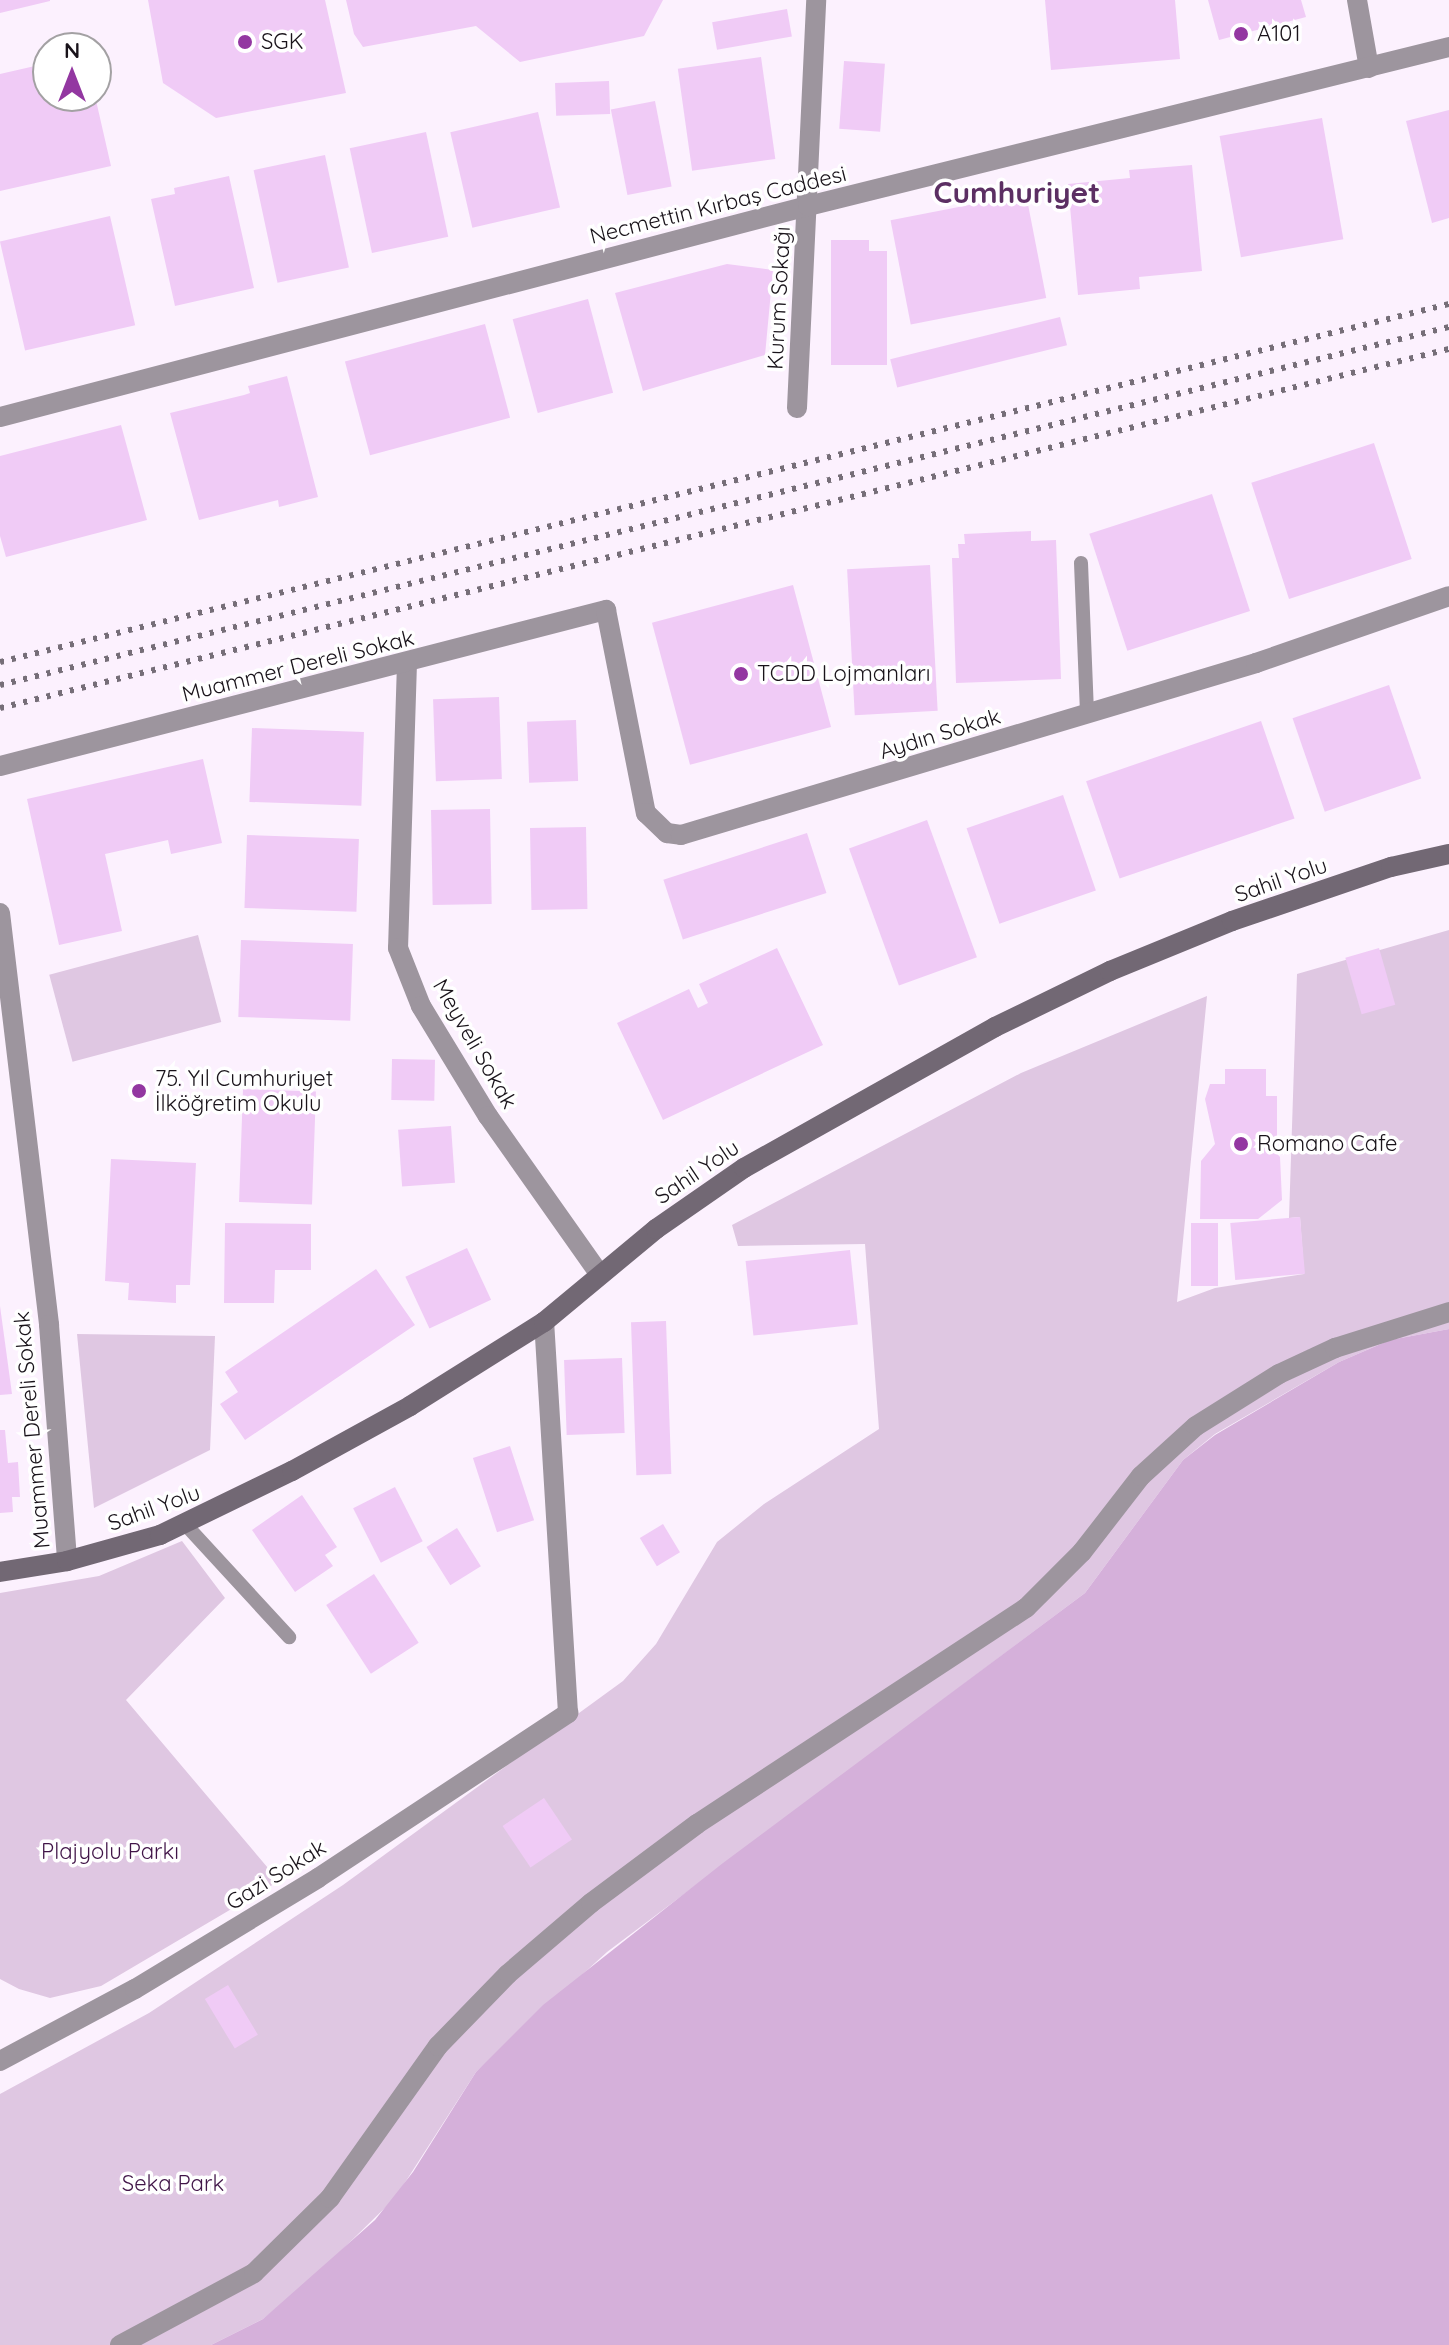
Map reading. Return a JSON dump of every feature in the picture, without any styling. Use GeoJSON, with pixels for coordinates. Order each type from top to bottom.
{"type":"FeatureCollection","features":[{"type":"Feature","properties":{"kind":"main road","name":"Sahil Yolu"},"geometry":{"type":"LineString","coordinates":[[0,1572],[67,1561],[185,1524],[410,1406],[544,1322],[600,1275],[744,1168],[995,1027],[1110,971],[1232,921],[1391,867],[1449,854]]}},
{"type":"Feature","properties":{"kind":"street","name":"Kurum Sokağı"},"geometry":{"type":"LineString","coordinates":[[797,408],[816,0]]}},
{"type":"Feature","properties":{"kind":"street"},"geometry":{"type":"LineString","coordinates":[[1357,0],[1369,68]]}},
{"type":"Feature","properties":{"kind":"street","name":"Necmettin Kırbaş Caddesi"},"geometry":{"type":"LineString","coordinates":[[0,417],[808,206],[1449,47]]}},
{"type":"Feature","properties":{"kind":"street","name":"Aydın Sokak"},"geometry":{"type":"LineString","coordinates":[[606,610],[646,813],[667,833],[711,828],[1087,714],[1449,596]]}},
{"type":"Feature","properties":{"kind":"street","name":"Muammer Dereli Sokak"},"geometry":{"type":"LineString","coordinates":[[0,766],[606,610]]}},
{"type":"Feature","properties":{"kind":"street","name":"Meyveli Sokak"},"geometry":{"type":"LineString","coordinates":[[407,663],[398,948],[421,1006],[481,1104],[600,1275]]}},
{"type":"Feature","properties":{"kind":"street","name":"Muammer Dereli Sokak"},"geometry":{"type":"LineString","coordinates":[[0,913],[49,1325],[67,1561]]}},
{"type":"Feature","properties":{"kind":"street"},"geometry":{"type":"LineString","coordinates":[[120,2345],[254,2273],[330,2198],[438,2046],[508,1974],[591,1903],[697,1824],[1026,1608],[1082,1552],[1141,1476],[1196,1426],[1279,1374],[1335,1348],[1449,1312]]}},
{"type":"Feature","properties":{"kind":"street","name":"Gazi Sokak"},"geometry":{"type":"LineString","coordinates":[[2,2052],[135,1989],[318,1878],[568,1713],[544,1322]]}},
{"type":"Feature","properties":{"kind":"lane"},"geometry":{"type":"LineString","coordinates":[[1081,563],[1087,714]]}},
{"type":"Feature","properties":{"kind":"lane"},"geometry":{"type":"LineString","coordinates":[[185,1524],[289,1637]]}},
{"type":"Feature","properties":{"kind":"green space","name":"Seka Park"},"geometry":{"type":"Polygon","coordinates":[[[1449,930],[1449,1329],[1390,1340],[1339,1362],[1215,1434],[1183,1460],[1085,1593],[607,1952],[476,2072],[395,2198],[305,2286],[263,2319],[211,2345],[0,2345],[0,2094],[149,2013],[343,1885],[623,1681],[656,1644],[717,1542],[764,1504],[879,1429],[865,1244],[738,1246],[732,1225],[1021,1073],[1207,996],[1177,1302],[1215,1288],[1304,1274],[1300,1217],[1289,1218],[1297,974],[1449,930]]]}},
{"type":"Feature","properties":{"kind":"green space"},"geometry":{"type":"Polygon","coordinates":[[[198,935],[221,1022],[73,1062],[49,975],[198,935]]]}},
{"type":"Feature","properties":{"kind":"green space"},"geometry":{"type":"Polygon","coordinates":[[[77,1334],[215,1336],[210,1450],[94,1508],[77,1334]]]}},
{"type":"Feature","properties":{"kind":"green space","name":"Plajyolu Parkı"},"geometry":{"type":"Polygon","coordinates":[[[182,1541],[225,1598],[126,1700],[279,1881],[101,1986],[50,1998],[19,1989],[0,1979],[0,1593],[99,1576],[182,1541]]]}},
{"type":"Feature","properties":{"kind":"shaded area"},"geometry":{"type":"Polygon","coordinates":[[[1449,1329],[1449,2345],[211,2345],[263,2319],[375,2220],[413,2172],[476,2072],[543,2005],[723,1863],[1085,1593],[1183,1460],[1215,1435],[1339,1362],[1390,1340],[1449,1329]]]}},
{"type":"Feature","properties":{"kind":"building"},"geometry":{"type":"Polygon","coordinates":[[[0,0],[50,0],[50,1],[0,13],[0,0]]]}},
{"type":"Feature","properties":{"kind":"building","name":"SGK"},"geometry":{"type":"Polygon","coordinates":[[[148,0],[325,0],[346,93],[216,118],[163,83],[148,0]]]}},
{"type":"Feature","properties":{"kind":"building","name":"SGK"},"geometry":{"type":"Polygon","coordinates":[[[346,0],[663,0],[644,36],[520,62],[476,26],[363,47],[354,34],[346,0]]]}},
{"type":"Feature","properties":{"kind":"building"},"geometry":{"type":"Polygon","coordinates":[[[1045,0],[1175,0],[1180,59],[1051,70],[1045,0]]]}},
{"type":"Feature","properties":{"kind":"building"},"geometry":{"type":"Polygon","coordinates":[[[1208,0],[1301,0],[1306,17],[1219,40],[1208,0]]]}},
{"type":"Feature","properties":{"kind":"building"},"geometry":{"type":"Polygon","coordinates":[[[787,9],[792,37],[717,50],[712,22],[787,9]]]}},
{"type":"Feature","properties":{"kind":"building"},"geometry":{"type":"Polygon","coordinates":[[[761,57],[775,159],[692,171],[678,69],[761,57]]]}},
{"type":"Feature","properties":{"kind":"building"},"geometry":{"type":"Polygon","coordinates":[[[844,61],[885,64],[880,132],[839,129],[844,61]]]}},
{"type":"Feature","properties":{"kind":"building"},"geometry":{"type":"Polygon","coordinates":[[[32,67],[32,112],[99,112],[111,166],[0,191],[0,74],[32,67]]]}},
{"type":"Feature","properties":{"kind":"building"},"geometry":{"type":"Polygon","coordinates":[[[609,81],[610,114],[556,116],[555,83],[609,81]]]}},
{"type":"Feature","properties":{"kind":"building"},"geometry":{"type":"Polygon","coordinates":[[[655,101],[672,186],[627,195],[611,110],[655,101]]]}},
{"type":"Feature","properties":{"kind":"building"},"geometry":{"type":"Polygon","coordinates":[[[1449,110],[1449,218],[1432,223],[1406,121],[1449,110]]]}},
{"type":"Feature","properties":{"kind":"building"},"geometry":{"type":"Polygon","coordinates":[[[538,112],[560,207],[472,228],[450,132],[538,112]]]}},
{"type":"Feature","properties":{"kind":"building"},"geometry":{"type":"Polygon","coordinates":[[[1322,118],[1343,239],[1241,257],[1220,136],[1322,118]]]}},
{"type":"Feature","properties":{"kind":"building"},"geometry":{"type":"Polygon","coordinates":[[[426,132],[448,237],[372,253],[350,148],[426,132]]]}},
{"type":"Feature","properties":{"kind":"building"},"geometry":{"type":"Polygon","coordinates":[[[325,155],[349,267],[278,283],[254,170],[325,155]]]}},
{"type":"Feature","properties":{"kind":"building"},"geometry":{"type":"Polygon","coordinates":[[[1192,165],[1202,271],[1139,277],[1140,289],[1078,295],[1068,184],[1130,178],[1129,170],[1192,165]]]}},
{"type":"Feature","properties":{"kind":"building"},"geometry":{"type":"Polygon","coordinates":[[[229,176],[254,288],[175,306],[151,199],[175,194],[174,188],[229,176]]]}},
{"type":"Feature","properties":{"kind":"building"},"geometry":{"type":"Polygon","coordinates":[[[1026,194],[1046,298],[911,324],[891,220],[1026,194]]]}},
{"type":"Feature","properties":{"kind":"building"},"geometry":{"type":"Polygon","coordinates":[[[110,216],[135,325],[25,351],[0,241],[110,216]]]}},
{"type":"Feature","properties":{"kind":"building"},"geometry":{"type":"Polygon","coordinates":[[[831,240],[869,240],[869,251],[887,251],[887,365],[831,365],[831,240]]]}},
{"type":"Feature","properties":{"kind":"building"},"geometry":{"type":"Polygon","coordinates":[[[727,264],[773,270],[765,355],[643,391],[615,293],[727,264]]]}},
{"type":"Feature","properties":{"kind":"building"},"geometry":{"type":"Polygon","coordinates":[[[588,299],[613,393],[538,413],[513,319],[588,299]]]}},
{"type":"Feature","properties":{"kind":"building"},"geometry":{"type":"Polygon","coordinates":[[[1060,317],[1067,345],[897,387],[890,359],[1060,317]]]}},
{"type":"Feature","properties":{"kind":"building"},"geometry":{"type":"Polygon","coordinates":[[[485,324],[510,418],[370,455],[345,362],[485,324]]]}},
{"type":"Feature","properties":{"kind":"building"},"geometry":{"type":"Polygon","coordinates":[[[287,376],[318,497],[279,507],[278,500],[199,520],[170,413],[244,395],[250,393],[248,386],[287,376]]]}},
{"type":"Feature","properties":{"kind":"building"},"geometry":{"type":"Polygon","coordinates":[[[121,425],[147,520],[6,557],[0,536],[0,456],[121,425]]]}},
{"type":"Feature","properties":{"kind":"building"},"geometry":{"type":"Polygon","coordinates":[[[1374,443],[1412,559],[1289,599],[1251,483],[1374,443]]]}},
{"type":"Feature","properties":{"kind":"building"},"geometry":{"type":"Polygon","coordinates":[[[1212,494],[1250,611],[1127,651],[1089,534],[1212,494]]]}},
{"type":"Feature","properties":{"kind":"building"},"geometry":{"type":"Polygon","coordinates":[[[1031,531],[1031,541],[1056,540],[1061,679],[956,683],[952,558],[959,558],[958,544],[965,544],[964,534],[1031,531]]]}},
{"type":"Feature","properties":{"kind":"building"},"geometry":{"type":"Polygon","coordinates":[[[930,565],[938,711],[855,715],[847,569],[930,565]]]}},
{"type":"Feature","properties":{"kind":"building","name":"TCDD Lojmanları"},"geometry":{"type":"Polygon","coordinates":[[[793,585],[831,727],[690,765],[652,623],[793,585]]]}},
{"type":"Feature","properties":{"kind":"building"},"geometry":{"type":"Polygon","coordinates":[[[1389,685],[1421,779],[1325,812],[1293,718],[1389,685]]]}},
{"type":"Feature","properties":{"kind":"building"},"geometry":{"type":"Polygon","coordinates":[[[499,697],[502,779],[436,781],[433,699],[499,697]]]}},
{"type":"Feature","properties":{"kind":"building"},"geometry":{"type":"Polygon","coordinates":[[[576,720],[578,781],[529,783],[527,722],[576,720]]]}},
{"type":"Feature","properties":{"kind":"building"},"geometry":{"type":"Polygon","coordinates":[[[1261,721],[1295,818],[1120,879],[1086,781],[1261,721]]]}},
{"type":"Feature","properties":{"kind":"building"},"geometry":{"type":"Polygon","coordinates":[[[252,728],[364,732],[361,806],[249,802],[252,728]]]}},
{"type":"Feature","properties":{"kind":"building"},"geometry":{"type":"Polygon","coordinates":[[[203,759],[222,843],[171,854],[168,840],[105,854],[122,931],[59,945],[27,799],[203,759]]]}},
{"type":"Feature","properties":{"kind":"building"},"geometry":{"type":"Polygon","coordinates":[[[1063,795],[1096,890],[999,924],[967,828],[1063,795]]]}},
{"type":"Feature","properties":{"kind":"building"},"geometry":{"type":"Polygon","coordinates":[[[490,809],[492,904],[433,905],[431,810],[490,809]]]}},
{"type":"Feature","properties":{"kind":"building"},"geometry":{"type":"Polygon","coordinates":[[[927,820],[977,957],[899,986],[849,848],[927,820]]]}},
{"type":"Feature","properties":{"kind":"building"},"geometry":{"type":"Polygon","coordinates":[[[586,827],[587,909],[531,910],[530,828],[586,827]]]}},
{"type":"Feature","properties":{"kind":"building"},"geometry":{"type":"Polygon","coordinates":[[[807,833],[826,893],[683,940],[663,880],[807,833]]]}},
{"type":"Feature","properties":{"kind":"building"},"geometry":{"type":"Polygon","coordinates":[[[247,835],[359,839],[356,912],[244,908],[247,835]]]}},
{"type":"Feature","properties":{"kind":"building"},"geometry":{"type":"Polygon","coordinates":[[[241,940],[353,944],[350,1021],[238,1017],[241,940]]]}},
{"type":"Feature","properties":{"kind":"building"},"geometry":{"type":"Polygon","coordinates":[[[777,948],[823,1045],[663,1120],[617,1023],[689,989],[698,1008],[708,1003],[699,984],[777,948]]]}},
{"type":"Feature","properties":{"kind":"building"},"geometry":{"type":"Polygon","coordinates":[[[1379,948],[1395,1005],[1362,1014],[1345,958],[1379,948]]]}},
{"type":"Feature","properties":{"kind":"building"},"geometry":{"type":"Polygon","coordinates":[[[392,1059],[435,1060],[434,1101],[391,1100],[392,1059]]]}},
{"type":"Feature","properties":{"kind":"building","name":"Romano Cafe"},"geometry":{"type":"Polygon","coordinates":[[[1225,1069],[1266,1069],[1266,1096],[1277,1096],[1277,1142],[1267,1143],[1280,1157],[1282,1200],[1258,1219],[1200,1219],[1201,1161],[1215,1144],[1205,1099],[1210,1084],[1225,1084],[1225,1069]]]}},
{"type":"Feature","properties":{"kind":"building"},"geometry":{"type":"Polygon","coordinates":[[[243,1089],[316,1092],[312,1204],[239,1202],[243,1089]]]}},
{"type":"Feature","properties":{"kind":"building"},"geometry":{"type":"Polygon","coordinates":[[[451,1126],[455,1183],[402,1187],[398,1130],[451,1126]]]}},
{"type":"Feature","properties":{"kind":"building"},"geometry":{"type":"Polygon","coordinates":[[[111,1159],[196,1163],[190,1285],[176,1285],[176,1303],[128,1300],[129,1283],[105,1281],[111,1159]]]}},
{"type":"Feature","properties":{"kind":"building"},"geometry":{"type":"Polygon","coordinates":[[[1300,1217],[1305,1274],[1235,1280],[1230,1223],[1300,1217]]]}},
{"type":"Feature","properties":{"kind":"building"},"geometry":{"type":"Polygon","coordinates":[[[225,1223],[311,1224],[311,1270],[275,1270],[274,1303],[224,1303],[225,1223]]]}},
{"type":"Feature","properties":{"kind":"building"},"geometry":{"type":"Polygon","coordinates":[[[1191,1223],[1218,1223],[1218,1286],[1191,1286],[1191,1223]]]}},
{"type":"Feature","properties":{"kind":"building"},"geometry":{"type":"Polygon","coordinates":[[[467,1248],[491,1300],[429,1328],[405,1277],[467,1248]]]}},
{"type":"Feature","properties":{"kind":"building"},"geometry":{"type":"Polygon","coordinates":[[[850,1250],[858,1325],[753,1336],[746,1261],[850,1250]]]}},
{"type":"Feature","properties":{"kind":"building"},"geometry":{"type":"Polygon","coordinates":[[[376,1269],[415,1325],[245,1440],[220,1404],[238,1392],[225,1372],[376,1269]]]}},
{"type":"Feature","properties":{"kind":"building"},"geometry":{"type":"Polygon","coordinates":[[[0,1306],[12,1394],[0,1395],[0,1306]]]}},
{"type":"Feature","properties":{"kind":"building"},"geometry":{"type":"Polygon","coordinates":[[[666,1321],[671,1474],[636,1475],[631,1322],[666,1321]]]}},
{"type":"Feature","properties":{"kind":"building"},"geometry":{"type":"Polygon","coordinates":[[[622,1358],[625,1433],[567,1435],[564,1360],[622,1358]]]}},
{"type":"Feature","properties":{"kind":"building"},"geometry":{"type":"Polygon","coordinates":[[[0,1430],[5,1430],[8,1463],[18,1462],[20,1497],[12,1497],[13,1512],[0,1513],[0,1430]]]}},
{"type":"Feature","properties":{"kind":"building"},"geometry":{"type":"Polygon","coordinates":[[[510,1446],[534,1520],[497,1532],[473,1458],[510,1446]]]}},
{"type":"Feature","properties":{"kind":"building"},"geometry":{"type":"Polygon","coordinates":[[[395,1487],[423,1541],[381,1563],[353,1508],[395,1487]]]}},
{"type":"Feature","properties":{"kind":"building"},"geometry":{"type":"Polygon","coordinates":[[[302,1495],[337,1547],[325,1555],[333,1566],[295,1592],[252,1530],[302,1495]]]}},
{"type":"Feature","properties":{"kind":"building"},"geometry":{"type":"Polygon","coordinates":[[[663,1524],[680,1552],[657,1566],[640,1538],[663,1524]]]}},
{"type":"Feature","properties":{"kind":"building"},"geometry":{"type":"Polygon","coordinates":[[[457,1528],[481,1566],[450,1585],[426,1547],[457,1528]]]}},
{"type":"Feature","properties":{"kind":"building"},"geometry":{"type":"Polygon","coordinates":[[[374,1574],[419,1643],[371,1674],[326,1605],[374,1574]]]}},
{"type":"Feature","properties":{"kind":"building"},"geometry":{"type":"Polygon","coordinates":[[[544,1798],[572,1839],[531,1867],[503,1826],[544,1798]]]}},
{"type":"Feature","properties":{"kind":"building"},"geometry":{"type":"Polygon","coordinates":[[[228,1985],[258,2035],[235,2049],[205,1999],[228,1985]]]}},
{"type":"Feature","properties":{"kind":"railway"},"geometry":{"type":"LineString","coordinates":[[0,662],[1449,304]]}},
{"type":"Feature","properties":{"kind":"railway"},"geometry":{"type":"LineString","coordinates":[[0,685],[1449,327]]}},
{"type":"Feature","properties":{"kind":"railway"},"geometry":{"type":"LineString","coordinates":[[0,708],[1449,349]]}},
{"type":"Feature","properties":{"kind":"place","name":"A101"},"geometry":{"type":"Point","coordinates":[1241,34]}},
{"type":"Feature","properties":{"kind":"place","name":"SGK"},"geometry":{"type":"Point","coordinates":[245,42]}},
{"type":"Feature","properties":{"kind":"place","name":"TCDD Lojmanları"},"geometry":{"type":"Point","coordinates":[741,674]}},
{"type":"Feature","properties":{"kind":"place","name":"75. Yıl Cumhuriyet İlköğretim Okulu"},"geometry":{"type":"Point","coordinates":[139,1091]}},
{"type":"Feature","properties":{"kind":"place","name":"Romano Cafe"},"geometry":{"type":"Point","coordinates":[1241,1144]}},
{"type":"Feature","properties":{"kind":"district","name":"Cumhuriyet"},"geometry":{"type":"Point","coordinates":[1017,192]}}]}
